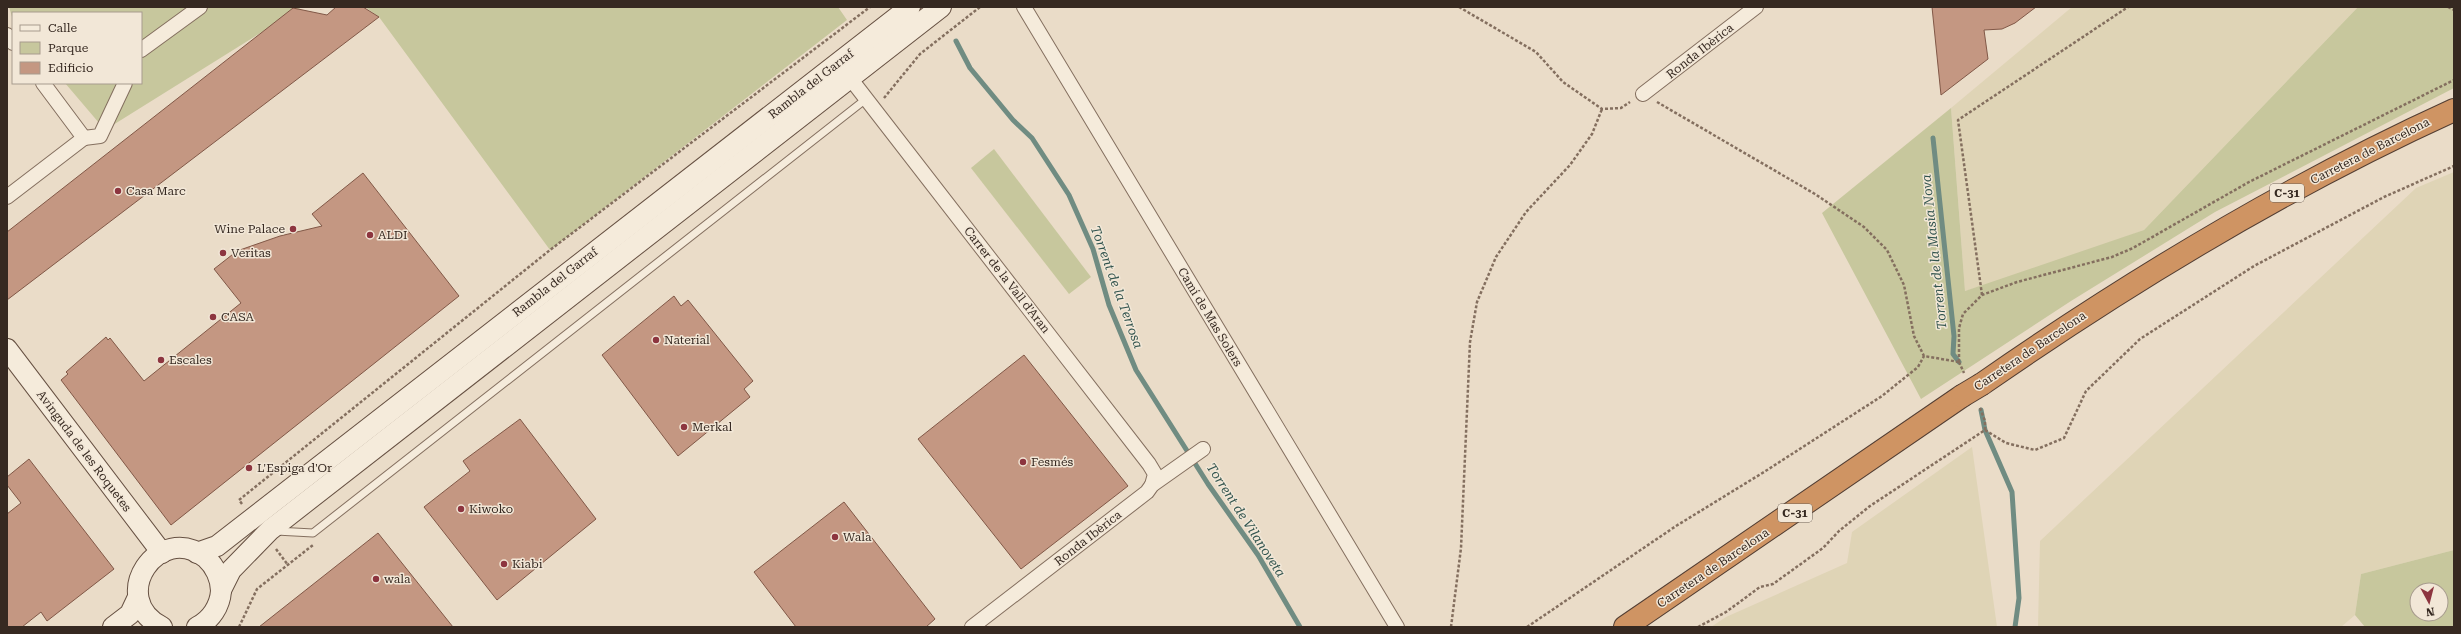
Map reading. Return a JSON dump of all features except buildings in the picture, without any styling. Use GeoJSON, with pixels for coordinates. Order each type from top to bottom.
{"type":"FeatureCollection","features":[{"type":"Feature","properties":{"kind":"highway","name":"Carretera de Barcelona"},"geometry":{"type":"LineString","coordinates":[[1625,627],[1962,396],[2126,287],[2210,236],[2312,179],[2454,110]]}},
{"type":"Feature","properties":{"kind":"street"},"geometry":{"type":"LineString","coordinates":[[142,49],[200,7]]}},
{"type":"Feature","properties":{"kind":"street","name":"Rambla del Garraf"},"geometry":{"type":"LineString","coordinates":[[162,552],[177,549],[197,552],[217,546],[910,7]]}},
{"type":"Feature","properties":{"kind":"street","name":"Camí de Mas Solers"},"geometry":{"type":"LineString","coordinates":[[1024,7],[1397,627]]}},
{"type":"Feature","properties":{"kind":"street","name":"Ronda Ibèrica"},"geometry":{"type":"LineString","coordinates":[[1643,94],[1756,7]]}},
{"type":"Feature","properties":{"kind":"street","name":"Rambla del Garraf"},"geometry":{"type":"LineString","coordinates":[[199,627],[212,614],[219,601],[221,590],[231,570],[270,530],[935,12]]}},
{"type":"Feature","properties":{"kind":"street","name":"Carrer de la Vall d'Aran"},"geometry":{"type":"LineString","coordinates":[[850,78],[1149,464],[1155,474],[1152,485]]}},
{"type":"Feature","properties":{"kind":"street"},"geometry":{"type":"LineString","coordinates":[[44,84],[84,138]]}},
{"type":"Feature","properties":{"kind":"street"},"geometry":{"type":"LineString","coordinates":[[7,197],[84,138],[100,136],[125,84]]}},
{"type":"Feature","properties":{"kind":"street","name":"Avinguda de les Roquetes"},"geometry":{"type":"LineString","coordinates":[[7,349],[162,552]]}},
{"type":"Feature","properties":{"kind":"street","name":"Ronda Ibèrica"},"geometry":{"type":"LineString","coordinates":[[972,627],[1147,492],[1152,485],[1203,449]]}},
{"type":"Feature","properties":{"kind":"street"},"geometry":{"type":"LineString","coordinates":[[113,627],[130,614],[138,597],[140,578],[143,569],[162,552]]}},
{"type":"Feature","properties":{"kind":"street"},"geometry":{"type":"LineString","coordinates":[[197,552],[210,562],[216,570],[221,590]]}},
{"type":"Feature","properties":{"kind":"street"},"geometry":{"type":"LineString","coordinates":[[138,597],[147,616],[162,627]]}},
{"type":"Feature","properties":{"kind":"lane"},"geometry":{"type":"LineString","coordinates":[[270,530],[313,533],[866,99]]}},
{"type":"Feature","properties":{"kind":"path"},"geometry":{"type":"LineString","coordinates":[[239,500],[550,250],[870,7]]}},
{"type":"Feature","properties":{"kind":"path"},"geometry":{"type":"LineString","coordinates":[[1459,7],[1536,52],[1563,82],[1602,109],[1621,108],[1643,94],[1815,194],[1864,227],[1887,250],[1904,285],[1914,336],[1924,356]]}},
{"type":"Feature","properties":{"kind":"path"},"geometry":{"type":"LineString","coordinates":[[1982,295],[1958,120],[2128,7]]}},
{"type":"Feature","properties":{"kind":"path"},"geometry":{"type":"LineString","coordinates":[[2448,7],[2454,10]]}},
{"type":"Feature","properties":{"kind":"path"},"geometry":{"type":"LineString","coordinates":[[1924,356],[1959,362],[1959,328],[1963,314],[1982,295],[2017,282],[2112,257],[2133,248],[2249,182],[2454,80]]}},
{"type":"Feature","properties":{"kind":"path"},"geometry":{"type":"LineString","coordinates":[[1451,627],[1461,548],[1470,342],[1477,302],[1496,257],[1526,212],[1570,165],[1592,134],[1602,109]]}},
{"type":"Feature","properties":{"kind":"path"},"geometry":{"type":"LineString","coordinates":[[1981,410],[1985,430],[2006,443],[2035,450],[2064,438],[2086,391],[2140,339],[2254,266],[2384,197],[2454,166]]}},
{"type":"Feature","properties":{"kind":"path"},"geometry":{"type":"LineString","coordinates":[[1527,627],[1676,526],[1764,472],[1882,396],[1918,367],[1924,356]]}},
{"type":"Feature","properties":{"kind":"path"},"geometry":{"type":"LineString","coordinates":[[1698,627],[1726,612],[1760,587],[1773,584],[1823,548],[1839,530],[1870,506],[1985,430]]}},
{"type":"Feature","properties":{"kind":"shaded area"},"geometry":{"type":"Polygon","coordinates":[[[2072,7],[2358,7],[2144,230],[2049,266],[1965,291],[1951,108],[2072,7]]]}},
{"type":"Feature","properties":{"kind":"shaded area"},"geometry":{"type":"Polygon","coordinates":[[[2454,172],[2454,550],[2361,574],[2355,615],[2341,627],[2038,627],[2040,541],[2416,188],[2454,172]]]}},
{"type":"Feature","properties":{"kind":"shaded area"},"geometry":{"type":"Polygon","coordinates":[[[1972,447],[1997,627],[1711,627],[1726,617],[1847,563],[1852,532],[1972,447]]]}},
{"type":"Feature","properties":{"kind":"green space"},"geometry":{"type":"Polygon","coordinates":[[[9,7],[302,7],[105,130],[66,84],[142,84],[142,12],[12,12],[12,17],[9,7]]]}},
{"type":"Feature","properties":{"kind":"green space"},"geometry":{"type":"Polygon","coordinates":[[[365,7],[838,7],[847,20],[550,250],[379,17],[365,7]]]}},
{"type":"Feature","properties":{"kind":"green space"},"geometry":{"type":"Polygon","coordinates":[[[2358,7],[2454,7],[2454,88],[2215,212],[2071,301],[1921,399],[1822,213],[1951,108],[1965,291],[2144,230],[2358,7]]]}},
{"type":"Feature","properties":{"kind":"green space"},"geometry":{"type":"Polygon","coordinates":[[[994,149],[1091,277],[1069,294],[971,168],[994,149]]]}},
{"type":"Feature","properties":{"kind":"green space"},"geometry":{"type":"Polygon","coordinates":[[[2454,550],[2454,627],[2365,627],[2355,615],[2361,574],[2454,550]]]}},
{"type":"Feature","properties":{"kind":"waterway","name":"Torrent de la Terrosa"},"geometry":{"type":"LineString","coordinates":[[956,41],[970,68],[1013,120],[1032,138],[1069,195],[1093,249],[1109,305],[1136,370],[1208,484],[1258,555],[1300,627]]}},
{"type":"Feature","properties":{"kind":"waterway","name":"Torrent de la Masia Nova"},"geometry":{"type":"LineString","coordinates":[[1933,138],[1954,336],[1953,354],[1959,362]]}},
{"type":"Feature","properties":{"kind":"waterway","name":"Torrent de la Masia Nova"},"geometry":{"type":"LineString","coordinates":[[1981,410],[1985,430],[2012,492],[2019,598],[2015,627]]}},
{"type":"Feature","properties":{"kind":"place","name":"Casa Marc"},"geometry":{"type":"Point","coordinates":[118,191]}},
{"type":"Feature","properties":{"kind":"place","name":"Wine Palace"},"geometry":{"type":"Point","coordinates":[293,229]}},
{"type":"Feature","properties":{"kind":"place","name":"ALDI"},"geometry":{"type":"Point","coordinates":[370,235]}},
{"type":"Feature","properties":{"kind":"place","name":"Veritas"},"geometry":{"type":"Point","coordinates":[223,253]}},
{"type":"Feature","properties":{"kind":"place","name":"CASA"},"geometry":{"type":"Point","coordinates":[213,317]}},
{"type":"Feature","properties":{"kind":"place","name":"Naterial"},"geometry":{"type":"Point","coordinates":[656,340]}},
{"type":"Feature","properties":{"kind":"place","name":"Escales"},"geometry":{"type":"Point","coordinates":[161,360]}},
{"type":"Feature","properties":{"kind":"place","name":"Merkal"},"geometry":{"type":"Point","coordinates":[684,427]}},
{"type":"Feature","properties":{"kind":"place","name":"Fesmés"},"geometry":{"type":"Point","coordinates":[1023,462]}},
{"type":"Feature","properties":{"kind":"place","name":"L'Espiga d'Or"},"geometry":{"type":"Point","coordinates":[249,468]}},
{"type":"Feature","properties":{"kind":"place","name":"Kiwoko"},"geometry":{"type":"Point","coordinates":[461,509]}},
{"type":"Feature","properties":{"kind":"place","name":"Wala"},"geometry":{"type":"Point","coordinates":[835,537]}},
{"type":"Feature","properties":{"kind":"place","name":"Kiabi"},"geometry":{"type":"Point","coordinates":[504,564]}},
{"type":"Feature","properties":{"kind":"place","name":"wala"},"geometry":{"type":"Point","coordinates":[376,579]}},
{"type":"Feature","properties":{"kind":"water label","name":"Torrent de Vilanoveta"},"geometry":{"type":"Point","coordinates":[1246,520]}}]}
